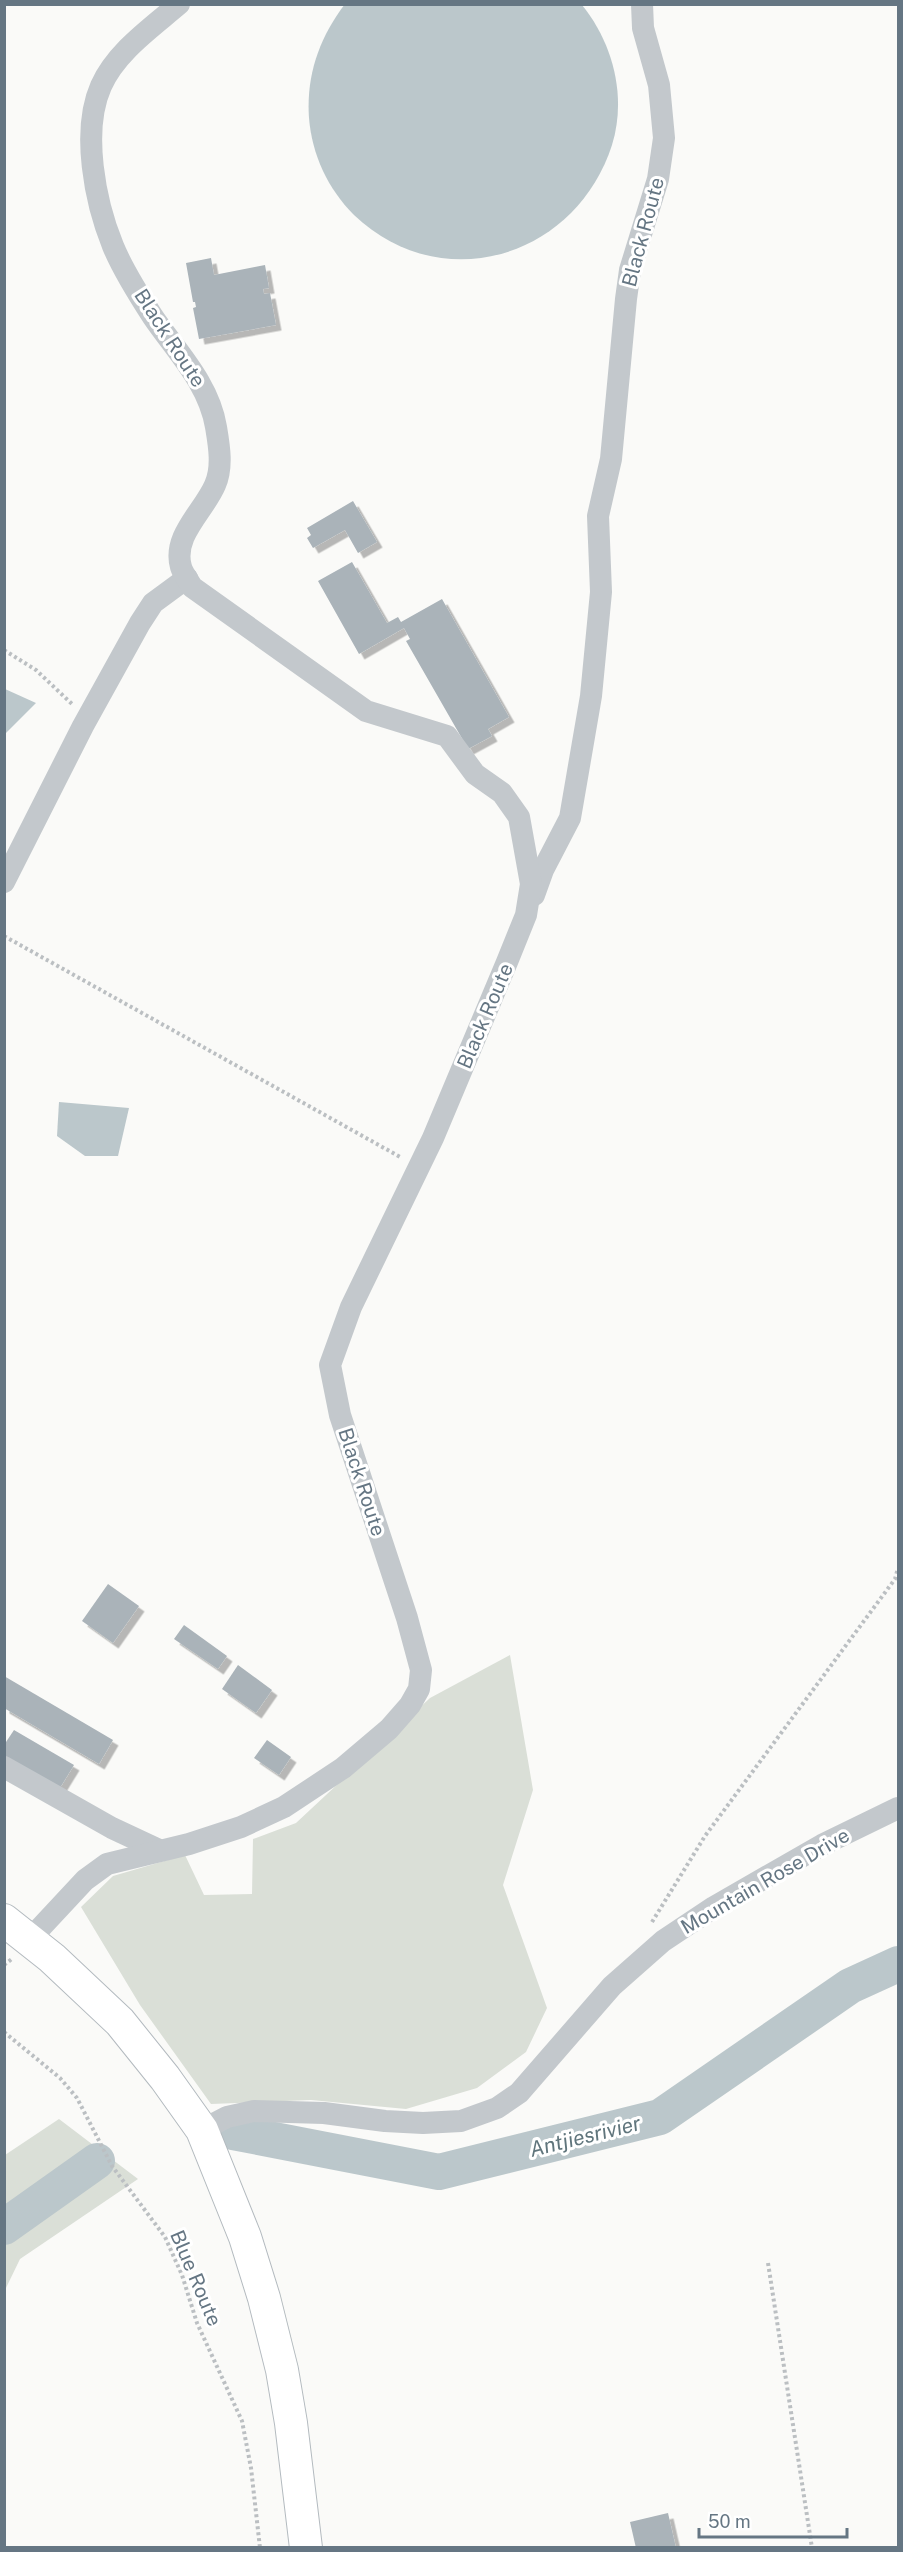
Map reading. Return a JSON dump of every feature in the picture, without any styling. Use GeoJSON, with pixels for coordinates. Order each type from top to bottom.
{"type":"FeatureCollection","features":[{"type":"Feature","properties":{"kind":"main road"},"geometry":{"type":"LineString","coordinates":[[4,1920],[30,1940],[120,2022],[165,2078],[202,2130],[245,2237],[264,2298],[282,2370],[306,2547]]}},
{"type":"Feature","properties":{"kind":"street","name":"Black Route"},"geometry":{"type":"LineString","coordinates":[[179,4],[142,35],[112,67],[100,87],[90,131],[94,178],[113,246],[152,315],[204,387],[216,424],[220,456],[216,484],[187,529],[180,550],[181,567],[192,587],[366,711],[447,736],[475,774],[502,793],[519,817],[531,884],[526,915]]}},
{"type":"Feature","properties":{"kind":"street","name":"Black Route"},"geometry":{"type":"LineString","coordinates":[[30,1940],[85,1880],[107,1864],[242,1827],[284,1807],[342,1768],[389,1729],[410,1705],[419,1689],[421,1670],[407,1618],[340,1415],[330,1365],[351,1307],[419,1167],[543,870],[570,818],[591,696],[601,592],[598,516],[611,459],[630,270],[658,179],[664,138],[659,85],[643,28],[642,4]]}},
{"type":"Feature","properties":{"kind":"street"},"geometry":{"type":"LineString","coordinates":[[4,882],[83,726],[153,603],[188,578]]}},
{"type":"Feature","properties":{"kind":"street"},"geometry":{"type":"LineString","coordinates":[[4,1767],[102,1823],[159,1851]]}},
{"type":"Feature","properties":{"kind":"street","name":"Mountain Rose Drive"},"geometry":{"type":"LineString","coordinates":[[202,2130],[226,2117],[254,2111],[324,2112],[385,2121],[423,2123],[461,2121],[497,2108],[519,2093],[612,1986],[663,1941],[714,1906],[822,1845],[898,1808]]}},
{"type":"Feature","properties":{"kind":"path"},"geometry":{"type":"LineString","coordinates":[[4,650],[36,670],[57,688],[77,710],[83,726]]}},
{"type":"Feature","properties":{"kind":"path"},"geometry":{"type":"LineString","coordinates":[[4,936],[419,1167]]}},
{"type":"Feature","properties":{"kind":"path"},"geometry":{"type":"LineString","coordinates":[[649,1926],[705,1836],[895,1579],[898,1568]]}},
{"type":"Feature","properties":{"kind":"path","name":"Blue Route"},"geometry":{"type":"LineString","coordinates":[[4,2032],[60,2078],[77,2098],[112,2166],[165,2237],[182,2275],[197,2322],[242,2421],[251,2468],[260,2547]]}},
{"type":"Feature","properties":{"kind":"path"},"geometry":{"type":"LineString","coordinates":[[768,2263],[812,2547]]}},
{"type":"Feature","properties":{"kind":"shaded area"},"geometry":{"type":"Polygon","coordinates":[[[345,4],[582,5],[602,36],[609,53],[614,71],[618,108],[612,145],[594,184],[569,215],[538,239],[502,253],[465,259],[426,255],[389,241],[354,215],[336,194],[323,171],[314,145],[309,118],[310,87],[316,58],[328,30],[345,4]]]}},
{"type":"Feature","properties":{"kind":"shaded area"},"geometry":{"type":"Polygon","coordinates":[[[5,689],[36,703],[5,734],[5,689]]]}},
{"type":"Feature","properties":{"kind":"shaded area"},"geometry":{"type":"Polygon","coordinates":[[[59,1102],[129,1108],[118,1156],[85,1156],[57,1136],[59,1102]]]}},
{"type":"Feature","properties":{"kind":"shaded area"},"geometry":{"type":"Polygon","coordinates":[[[510,1655],[533,1790],[503,1885],[547,2008],[526,2052],[477,2088],[406,2109],[311,2100],[211,2104],[140,2005],[81,1907],[113,1876],[185,1855],[204,1895],[252,1894],[253,1839],[296,1823],[430,1698],[510,1655]]]}},
{"type":"Feature","properties":{"kind":"shaded area"},"geometry":{"type":"Polygon","coordinates":[[[59,2119],[138,2179],[20,2259],[5,2290],[5,2155],[59,2119]]]}},
{"type":"Feature","properties":{"kind":"building"},"geometry":{"type":"Polygon","coordinates":[[[211,258],[214,275],[265,265],[269,288],[263,289],[264,294],[270,293],[276,325],[199,339],[193,308],[196,307],[193,302],[186,263],[211,258]]]}},
{"type":"Feature","properties":{"kind":"building"},"geometry":{"type":"Polygon","coordinates":[[[353,501],[377,542],[358,553],[345,530],[313,548],[307,538],[311,535],[307,528],[353,501]]]}},
{"type":"Feature","properties":{"kind":"building"},"geometry":{"type":"Polygon","coordinates":[[[352,562],[387,623],[398,617],[401,622],[442,599],[509,717],[488,729],[492,736],[468,749],[406,641],[410,639],[404,628],[359,654],[318,581],[352,562]]]}},
{"type":"Feature","properties":{"kind":"building"},"geometry":{"type":"Polygon","coordinates":[[[108,1584],[139,1606],[113,1643],[82,1621],[108,1584]]]}},
{"type":"Feature","properties":{"kind":"building"},"geometry":{"type":"Polygon","coordinates":[[[184,1625],[227,1656],[218,1669],[174,1639],[184,1625]]]}},
{"type":"Feature","properties":{"kind":"building"},"geometry":{"type":"Polygon","coordinates":[[[238,1665],[272,1690],[256,1713],[222,1689],[238,1665]]]}},
{"type":"Feature","properties":{"kind":"building"},"geometry":{"type":"Polygon","coordinates":[[[4,1676],[113,1740],[99,1764],[4,1708],[4,1676]]]}},
{"type":"Feature","properties":{"kind":"building"},"geometry":{"type":"Polygon","coordinates":[[[14,1730],[74,1765],[58,1791],[4,1759],[4,1745],[14,1730]]]}},
{"type":"Feature","properties":{"kind":"building"},"geometry":{"type":"Polygon","coordinates":[[[267,1740],[291,1757],[279,1775],[254,1758],[267,1740]]]}},
{"type":"Feature","properties":{"kind":"building"},"geometry":{"type":"Polygon","coordinates":[[[668,2513],[676,2548],[636,2548],[630,2522],[668,2513]]]}},
{"type":"Feature","properties":{"kind":"waterway","name":"Antjiesrivier"},"geometry":{"type":"LineString","coordinates":[[233,2132],[439,2172],[660,2117],[850,1986],[898,1964]]}},
{"type":"Feature","properties":{"kind":"waterway","name":"Antjiesrivier"},"geometry":{"type":"LineString","coordinates":[[4,2227],[97,2161]]}}]}
